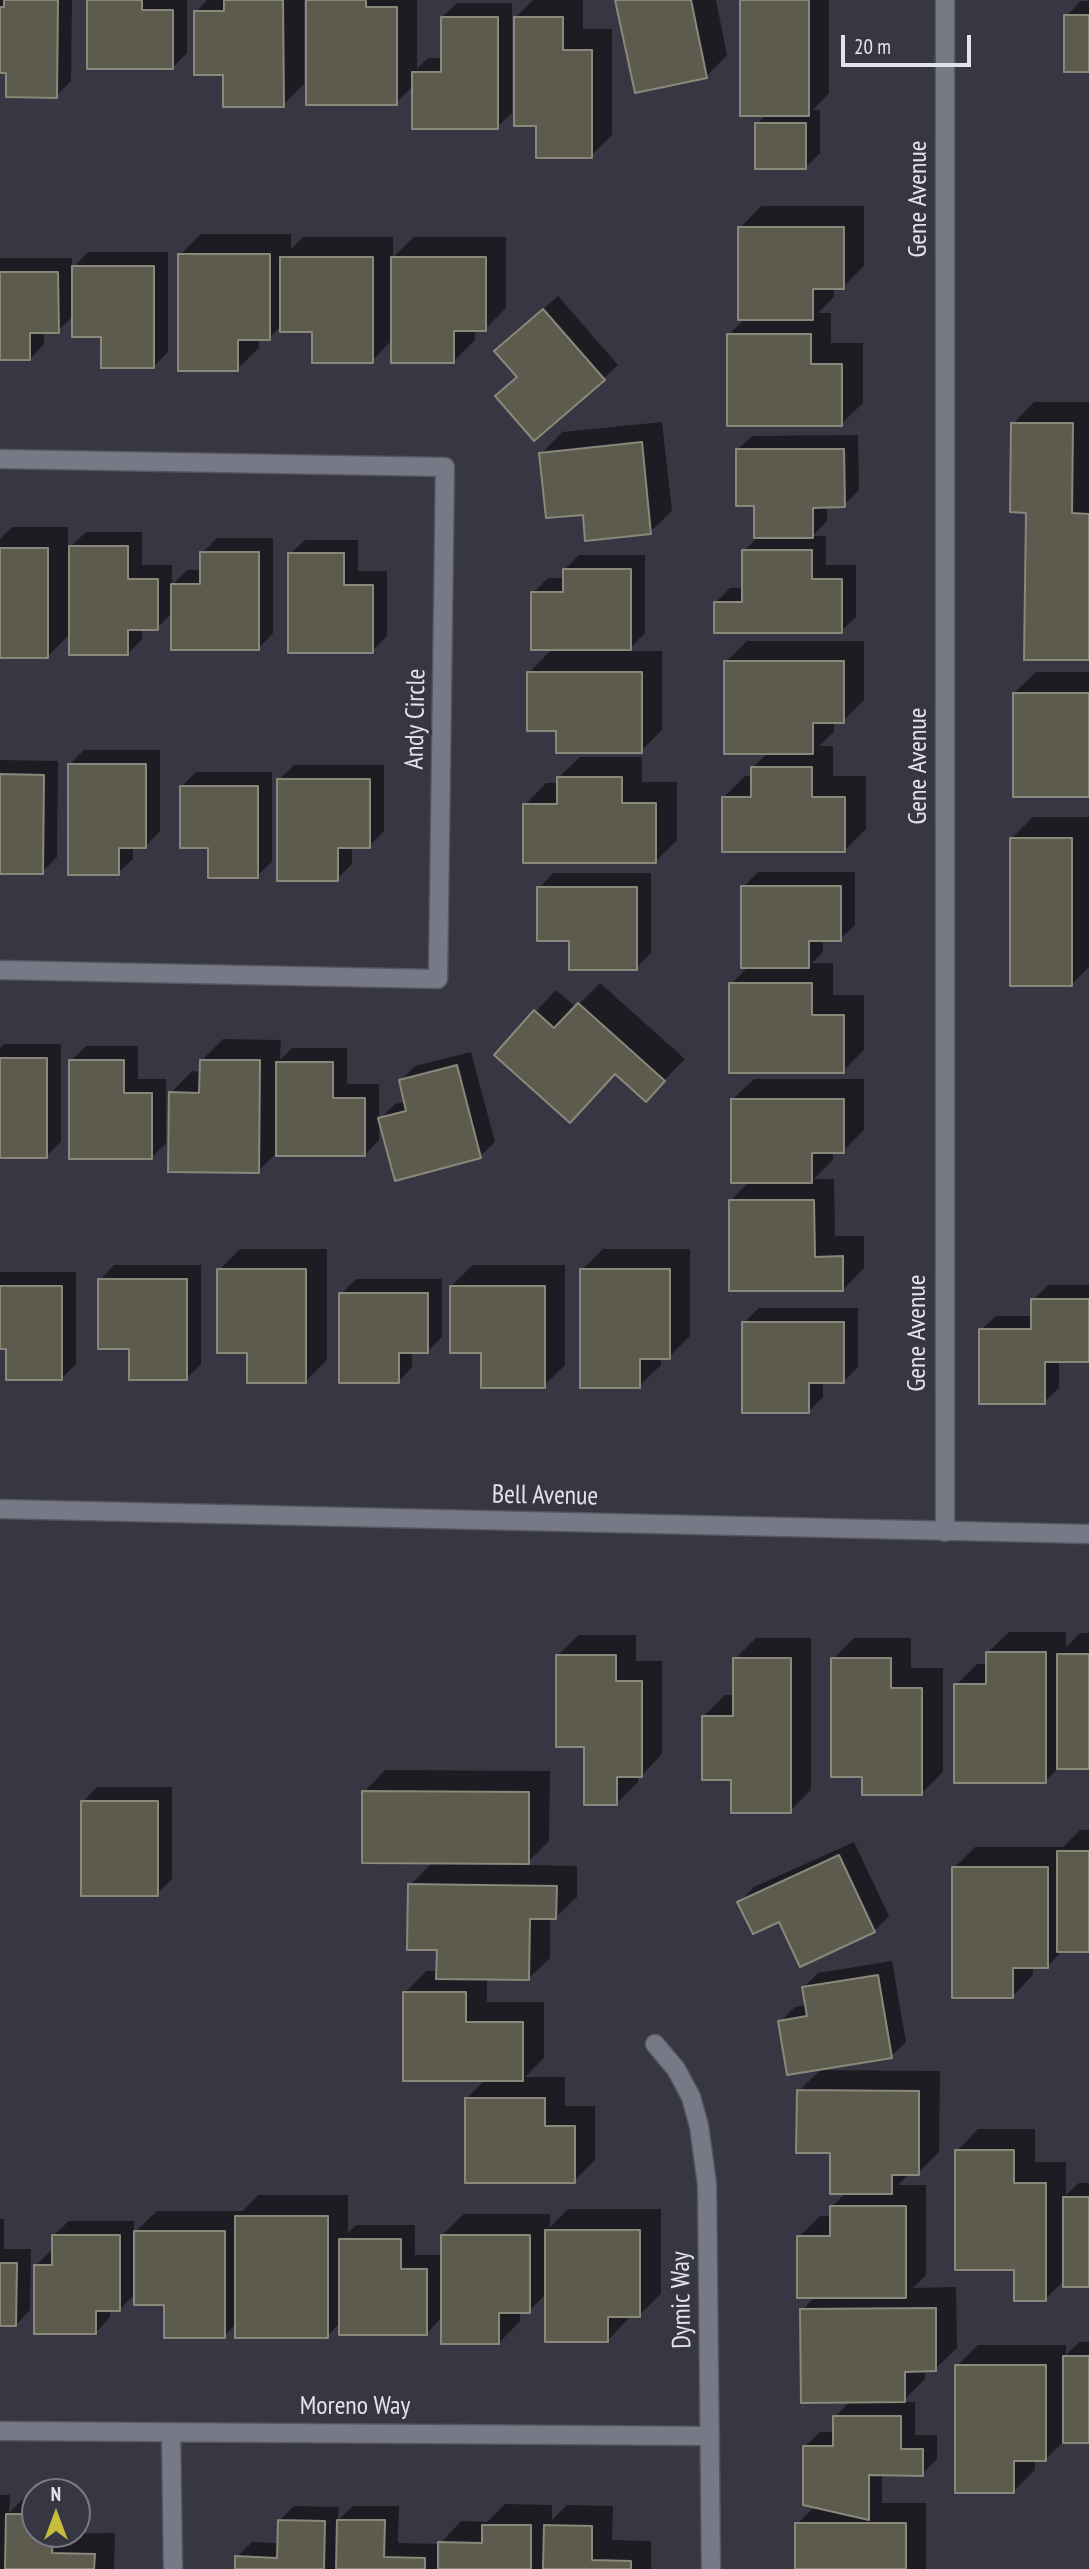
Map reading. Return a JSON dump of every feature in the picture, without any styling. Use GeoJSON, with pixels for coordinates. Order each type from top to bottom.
{"type":"FeatureCollection","features":[{"type":"Feature","properties":{"kind":"street","name":"Gene Avenue"},"geometry":{"type":"LineString","coordinates":[[944,1532],[945,0]]}},
{"type":"Feature","properties":{"kind":"street","name":"Andy Circle"},"geometry":{"type":"LineString","coordinates":[[0,458],[445,467],[439,979],[0,970]]}},
{"type":"Feature","properties":{"kind":"street","name":"Bell Avenue"},"geometry":{"type":"LineString","coordinates":[[0,1509],[1089,1534]]}},
{"type":"Feature","properties":{"kind":"street","name":"Dymic Way"},"geometry":{"type":"LineString","coordinates":[[655,2044],[676,2069],[691,2097],[699,2126],[707,2184],[711,2569]]}},
{"type":"Feature","properties":{"kind":"street","name":"Moreno Way"},"geometry":{"type":"LineString","coordinates":[[0,2431],[710,2436]]}},
{"type":"Feature","properties":{"kind":"street"},"geometry":{"type":"LineString","coordinates":[[171,2432],[173,2569]]}},
{"type":"Feature","properties":{"kind":"building"},"geometry":{"type":"Polygon","coordinates":[[[4,0],[58,0],[57,98],[6,97],[6,73],[0,73],[0,7],[4,7],[4,0]]]}},
{"type":"Feature","properties":{"kind":"building"},"geometry":{"type":"Polygon","coordinates":[[[87,0],[142,0],[142,10],[173,10],[173,69],[87,69],[87,0]]]}},
{"type":"Feature","properties":{"kind":"building"},"geometry":{"type":"Polygon","coordinates":[[[224,0],[283,0],[284,107],[223,107],[223,75],[194,75],[194,11],[224,11],[224,0]]]}},
{"type":"Feature","properties":{"kind":"building"},"geometry":{"type":"Polygon","coordinates":[[[306,0],[366,0],[366,7],[397,7],[397,105],[306,105],[306,0]]]}},
{"type":"Feature","properties":{"kind":"building"},"geometry":{"type":"Polygon","coordinates":[[[615,0],[691,0],[707,78],[635,93],[615,0]]]}},
{"type":"Feature","properties":{"kind":"building"},"geometry":{"type":"Polygon","coordinates":[[[740,0],[809,0],[809,116],[740,116],[740,0]]]}},
{"type":"Feature","properties":{"kind":"building"},"geometry":{"type":"Polygon","coordinates":[[[1064,15],[1089,15],[1089,72],[1064,72],[1064,15]]]}},
{"type":"Feature","properties":{"kind":"building"},"geometry":{"type":"Polygon","coordinates":[[[441,17],[498,17],[498,129],[412,129],[412,72],[441,72],[441,17]]]}},
{"type":"Feature","properties":{"kind":"building"},"geometry":{"type":"Polygon","coordinates":[[[514,17],[563,17],[563,50],[592,50],[592,158],[536,158],[536,126],[514,126],[514,17]]]}},
{"type":"Feature","properties":{"kind":"building"},"geometry":{"type":"Polygon","coordinates":[[[755,123],[806,123],[806,169],[755,169],[755,123]]]}},
{"type":"Feature","properties":{"kind":"building"},"geometry":{"type":"Polygon","coordinates":[[[738,227],[844,227],[844,289],[813,289],[813,320],[738,320],[738,227]]]}},
{"type":"Feature","properties":{"kind":"building"},"geometry":{"type":"Polygon","coordinates":[[[178,254],[270,254],[270,340],[238,340],[238,371],[178,371],[178,254]]]}},
{"type":"Feature","properties":{"kind":"building"},"geometry":{"type":"Polygon","coordinates":[[[280,257],[373,257],[373,363],[312,363],[312,332],[280,332],[280,257]]]}},
{"type":"Feature","properties":{"kind":"building"},"geometry":{"type":"Polygon","coordinates":[[[391,257],[486,257],[486,331],[454,331],[454,363],[391,363],[391,257]]]}},
{"type":"Feature","properties":{"kind":"building"},"geometry":{"type":"Polygon","coordinates":[[[72,266],[154,266],[154,368],[101,368],[101,337],[72,337],[72,266]]]}},
{"type":"Feature","properties":{"kind":"building"},"geometry":{"type":"Polygon","coordinates":[[[0,272],[58,272],[59,333],[30,333],[30,360],[0,360],[0,272]]]}},
{"type":"Feature","properties":{"kind":"building"},"geometry":{"type":"Polygon","coordinates":[[[543,309],[605,380],[534,441],[495,396],[517,377],[494,351],[543,309]]]}},
{"type":"Feature","properties":{"kind":"building"},"geometry":{"type":"Polygon","coordinates":[[[727,334],[811,334],[811,364],[842,364],[842,426],[727,426],[727,334]]]}},
{"type":"Feature","properties":{"kind":"building"},"geometry":{"type":"Polygon","coordinates":[[[1011,423],[1073,423],[1072,513],[1089,514],[1089,660],[1024,660],[1026,513],[1010,512],[1011,423]]]}},
{"type":"Feature","properties":{"kind":"building"},"geometry":{"type":"Polygon","coordinates":[[[642,442],[651,534],[585,541],[583,515],[546,518],[539,453],[642,442]]]}},
{"type":"Feature","properties":{"kind":"building"},"geometry":{"type":"Polygon","coordinates":[[[736,449],[844,449],[845,507],[813,508],[813,538],[754,538],[754,506],[736,506],[736,449]]]}},
{"type":"Feature","properties":{"kind":"building"},"geometry":{"type":"Polygon","coordinates":[[[69,546],[128,546],[128,579],[158,579],[158,630],[128,630],[128,655],[69,655],[69,546]]]}},
{"type":"Feature","properties":{"kind":"building"},"geometry":{"type":"Polygon","coordinates":[[[0,548],[48,548],[48,658],[0,658],[0,548]]]}},
{"type":"Feature","properties":{"kind":"building"},"geometry":{"type":"Polygon","coordinates":[[[742,550],[812,550],[812,579],[842,579],[842,633],[714,633],[714,602],[742,602],[742,550]]]}},
{"type":"Feature","properties":{"kind":"building"},"geometry":{"type":"Polygon","coordinates":[[[200,552],[259,552],[259,650],[171,650],[171,584],[200,584],[200,552]]]}},
{"type":"Feature","properties":{"kind":"building"},"geometry":{"type":"Polygon","coordinates":[[[288,553],[344,553],[344,585],[373,585],[373,653],[288,653],[288,553]]]}},
{"type":"Feature","properties":{"kind":"building"},"geometry":{"type":"Polygon","coordinates":[[[563,569],[631,569],[631,650],[531,650],[531,592],[563,592],[563,569]]]}},
{"type":"Feature","properties":{"kind":"building"},"geometry":{"type":"Polygon","coordinates":[[[724,661],[844,661],[844,723],[813,723],[813,754],[724,754],[724,661]]]}},
{"type":"Feature","properties":{"kind":"building"},"geometry":{"type":"Polygon","coordinates":[[[527,672],[642,672],[642,753],[556,753],[556,731],[527,731],[527,672]]]}},
{"type":"Feature","properties":{"kind":"building"},"geometry":{"type":"Polygon","coordinates":[[[1013,693],[1089,693],[1089,797],[1013,797],[1013,693]]]}},
{"type":"Feature","properties":{"kind":"building"},"geometry":{"type":"Polygon","coordinates":[[[68,764],[146,764],[146,848],[119,848],[119,875],[68,875],[68,764]]]}},
{"type":"Feature","properties":{"kind":"building"},"geometry":{"type":"Polygon","coordinates":[[[751,767],[812,767],[812,797],[845,797],[845,852],[722,852],[722,797],[751,797],[751,767]]]}},
{"type":"Feature","properties":{"kind":"building"},"geometry":{"type":"Polygon","coordinates":[[[0,774],[44,775],[43,874],[0,874],[0,774]]]}},
{"type":"Feature","properties":{"kind":"building"},"geometry":{"type":"Polygon","coordinates":[[[557,777],[622,777],[622,803],[656,803],[656,863],[523,863],[523,804],[557,804],[557,777]]]}},
{"type":"Feature","properties":{"kind":"building"},"geometry":{"type":"Polygon","coordinates":[[[277,779],[370,779],[370,848],[338,848],[338,881],[277,881],[277,779]]]}},
{"type":"Feature","properties":{"kind":"building"},"geometry":{"type":"Polygon","coordinates":[[[180,786],[258,786],[258,878],[208,878],[208,848],[180,848],[180,786]]]}},
{"type":"Feature","properties":{"kind":"building"},"geometry":{"type":"Polygon","coordinates":[[[1010,838],[1072,838],[1072,986],[1010,986],[1010,838]]]}},
{"type":"Feature","properties":{"kind":"building"},"geometry":{"type":"Polygon","coordinates":[[[741,886],[841,886],[841,941],[809,941],[809,968],[741,968],[741,886]]]}},
{"type":"Feature","properties":{"kind":"building"},"geometry":{"type":"Polygon","coordinates":[[[537,887],[637,887],[637,970],[569,970],[569,941],[537,941],[537,887]]]}},
{"type":"Feature","properties":{"kind":"building"},"geometry":{"type":"Polygon","coordinates":[[[729,983],[812,983],[812,1015],[844,1015],[844,1073],[729,1073],[729,983]]]}},
{"type":"Feature","properties":{"kind":"building"},"geometry":{"type":"Polygon","coordinates":[[[578,1003],[665,1081],[646,1102],[615,1074],[570,1123],[494,1055],[534,1010],[554,1028],[578,1003]]]}},
{"type":"Feature","properties":{"kind":"building"},"geometry":{"type":"Polygon","coordinates":[[[0,1058],[47,1058],[47,1158],[0,1158],[0,1058]]]}},
{"type":"Feature","properties":{"kind":"building"},"geometry":{"type":"Polygon","coordinates":[[[69,1060],[124,1060],[124,1093],[152,1093],[152,1159],[69,1159],[69,1060]]]}},
{"type":"Feature","properties":{"kind":"building"},"geometry":{"type":"Polygon","coordinates":[[[200,1060],[260,1060],[259,1173],[168,1172],[169,1092],[199,1093],[200,1060]]]}},
{"type":"Feature","properties":{"kind":"building"},"geometry":{"type":"Polygon","coordinates":[[[276,1062],[333,1062],[333,1098],[365,1098],[365,1156],[276,1156],[276,1062]]]}},
{"type":"Feature","properties":{"kind":"building"},"geometry":{"type":"Polygon","coordinates":[[[457,1065],[481,1158],[395,1181],[378,1118],[406,1111],[399,1080],[457,1065]]]}},
{"type":"Feature","properties":{"kind":"building"},"geometry":{"type":"Polygon","coordinates":[[[731,1099],[844,1099],[844,1153],[812,1153],[812,1183],[731,1183],[731,1099]]]}},
{"type":"Feature","properties":{"kind":"building"},"geometry":{"type":"Polygon","coordinates":[[[729,1200],[814,1200],[815,1257],[843,1256],[843,1291],[729,1291],[729,1200]]]}},
{"type":"Feature","properties":{"kind":"building"},"geometry":{"type":"Polygon","coordinates":[[[217,1269],[306,1269],[306,1383],[247,1383],[247,1353],[217,1353],[217,1269]]]}},
{"type":"Feature","properties":{"kind":"building"},"geometry":{"type":"Polygon","coordinates":[[[580,1269],[670,1269],[670,1359],[640,1359],[640,1388],[580,1388],[580,1269]]]}},
{"type":"Feature","properties":{"kind":"building"},"geometry":{"type":"Polygon","coordinates":[[[98,1279],[187,1279],[187,1380],[129,1380],[129,1349],[98,1349],[98,1279]]]}},
{"type":"Feature","properties":{"kind":"building"},"geometry":{"type":"Polygon","coordinates":[[[0,1286],[62,1286],[62,1380],[6,1380],[6,1349],[0,1349],[0,1286]]]}},
{"type":"Feature","properties":{"kind":"building"},"geometry":{"type":"Polygon","coordinates":[[[450,1286],[545,1286],[545,1388],[481,1388],[481,1353],[450,1353],[450,1286]]]}},
{"type":"Feature","properties":{"kind":"building"},"geometry":{"type":"Polygon","coordinates":[[[339,1293],[428,1293],[428,1353],[399,1353],[399,1383],[339,1383],[339,1293]]]}},
{"type":"Feature","properties":{"kind":"building"},"geometry":{"type":"Polygon","coordinates":[[[1031,1299],[1089,1299],[1089,1362],[1045,1362],[1045,1404],[979,1404],[979,1329],[1031,1329],[1031,1299]]]}},
{"type":"Feature","properties":{"kind":"building"},"geometry":{"type":"Polygon","coordinates":[[[742,1322],[844,1322],[844,1383],[809,1383],[809,1413],[742,1413],[742,1322]]]}},
{"type":"Feature","properties":{"kind":"building"},"geometry":{"type":"Polygon","coordinates":[[[986,1652],[1046,1652],[1046,1783],[954,1783],[954,1684],[986,1684],[986,1652]]]}},
{"type":"Feature","properties":{"kind":"building"},"geometry":{"type":"Polygon","coordinates":[[[1057,1654],[1089,1654],[1089,1769],[1057,1769],[1057,1654]]]}},
{"type":"Feature","properties":{"kind":"building"},"geometry":{"type":"Polygon","coordinates":[[[556,1655],[616,1655],[616,1681],[642,1681],[642,1777],[617,1777],[617,1805],[584,1805],[584,1747],[556,1747],[556,1655]]]}},
{"type":"Feature","properties":{"kind":"building"},"geometry":{"type":"Polygon","coordinates":[[[733,1658],[791,1658],[791,1813],[731,1813],[731,1780],[702,1780],[702,1716],[733,1716],[733,1658]]]}},
{"type":"Feature","properties":{"kind":"building"},"geometry":{"type":"Polygon","coordinates":[[[831,1658],[891,1658],[891,1688],[922,1688],[922,1795],[862,1795],[862,1777],[831,1777],[831,1658]]]}},
{"type":"Feature","properties":{"kind":"building"},"geometry":{"type":"Polygon","coordinates":[[[362,1791],[529,1792],[529,1864],[362,1863],[362,1791]]]}},
{"type":"Feature","properties":{"kind":"building"},"geometry":{"type":"Polygon","coordinates":[[[81,1801],[158,1801],[158,1896],[81,1896],[81,1801]]]}},
{"type":"Feature","properties":{"kind":"building"},"geometry":{"type":"Polygon","coordinates":[[[1057,1851],[1089,1851],[1089,1952],[1057,1952],[1057,1851]]]}},
{"type":"Feature","properties":{"kind":"building"},"geometry":{"type":"Polygon","coordinates":[[[839,1855],[875,1932],[800,1967],[779,1922],[753,1934],[737,1902],[839,1855]]]}},
{"type":"Feature","properties":{"kind":"building"},"geometry":{"type":"Polygon","coordinates":[[[952,1867],[1048,1867],[1048,1968],[1013,1968],[1013,1998],[952,1998],[952,1867]]]}},
{"type":"Feature","properties":{"kind":"building"},"geometry":{"type":"Polygon","coordinates":[[[408,1884],[557,1886],[556,1919],[530,1919],[529,1980],[436,1979],[437,1950],[407,1950],[408,1884]]]}},
{"type":"Feature","properties":{"kind":"building"},"geometry":{"type":"Polygon","coordinates":[[[878,1975],[892,2058],[787,2075],[778,2021],[807,2016],[802,1987],[878,1975]]]}},
{"type":"Feature","properties":{"kind":"building"},"geometry":{"type":"Polygon","coordinates":[[[403,1992],[466,1992],[466,2022],[523,2022],[523,2081],[403,2081],[403,1992]]]}},
{"type":"Feature","properties":{"kind":"building"},"geometry":{"type":"Polygon","coordinates":[[[797,2090],[919,2091],[919,2175],[892,2175],[892,2194],[830,2194],[830,2153],[796,2153],[797,2090]]]}},
{"type":"Feature","properties":{"kind":"building"},"geometry":{"type":"Polygon","coordinates":[[[465,2098],[545,2098],[545,2126],[575,2126],[575,2183],[465,2183],[465,2098]]]}},
{"type":"Feature","properties":{"kind":"building"},"geometry":{"type":"Polygon","coordinates":[[[955,2150],[1014,2150],[1014,2183],[1046,2183],[1046,2301],[1014,2301],[1014,2270],[955,2270],[955,2150]]]}},
{"type":"Feature","properties":{"kind":"building"},"geometry":{"type":"Polygon","coordinates":[[[1063,2197],[1089,2197],[1089,2287],[1063,2287],[1063,2197]]]}},
{"type":"Feature","properties":{"kind":"building"},"geometry":{"type":"Polygon","coordinates":[[[830,2206],[906,2206],[906,2298],[797,2298],[797,2236],[830,2236],[830,2206]]]}},
{"type":"Feature","properties":{"kind":"building"},"geometry":{"type":"Polygon","coordinates":[[[235,2216],[328,2216],[328,2338],[235,2338],[235,2216]]]}},
{"type":"Feature","properties":{"kind":"building"},"geometry":{"type":"Polygon","coordinates":[[[545,2230],[640,2230],[640,2317],[608,2317],[608,2342],[545,2342],[545,2230]]]}},
{"type":"Feature","properties":{"kind":"building"},"geometry":{"type":"Polygon","coordinates":[[[134,2231],[225,2231],[225,2338],[164,2338],[164,2305],[134,2305],[134,2231]]]}},
{"type":"Feature","properties":{"kind":"building"},"geometry":{"type":"Polygon","coordinates":[[[52,2235],[120,2235],[120,2311],[96,2311],[96,2334],[34,2334],[34,2265],[52,2265],[52,2235]]]}},
{"type":"Feature","properties":{"kind":"building"},"geometry":{"type":"Polygon","coordinates":[[[441,2235],[530,2235],[530,2313],[499,2313],[499,2344],[441,2344],[441,2235]]]}},
{"type":"Feature","properties":{"kind":"building"},"geometry":{"type":"Polygon","coordinates":[[[339,2239],[401,2239],[401,2269],[427,2269],[427,2335],[339,2335],[339,2239]]]}},
{"type":"Feature","properties":{"kind":"building"},"geometry":{"type":"Polygon","coordinates":[[[0,2263],[17,2263],[16,2326],[0,2326],[0,2263]]]}},
{"type":"Feature","properties":{"kind":"building"},"geometry":{"type":"Polygon","coordinates":[[[936,2308],[936,2371],[905,2372],[905,2402],[801,2403],[800,2309],[936,2308]]]}},
{"type":"Feature","properties":{"kind":"building"},"geometry":{"type":"Polygon","coordinates":[[[1063,2356],[1089,2356],[1089,2443],[1063,2443],[1063,2356]]]}},
{"type":"Feature","properties":{"kind":"building"},"geometry":{"type":"Polygon","coordinates":[[[955,2365],[1046,2365],[1046,2461],[1014,2461],[1014,2493],[955,2493],[955,2365]]]}},
{"type":"Feature","properties":{"kind":"building"},"geometry":{"type":"Polygon","coordinates":[[[833,2416],[901,2416],[901,2449],[923,2449],[923,2476],[869,2475],[869,2520],[803,2505],[803,2446],[833,2446],[833,2416]]]}},
{"type":"Feature","properties":{"kind":"building"},"geometry":{"type":"Polygon","coordinates":[[[6,2514],[21,2514],[21,2548],[52,2548],[52,2553],[95,2554],[94,2569],[5,2569],[6,2514]]]}},
{"type":"Feature","properties":{"kind":"building"},"geometry":{"type":"Polygon","coordinates":[[[278,2520],[325,2521],[324,2569],[235,2569],[235,2556],[277,2558],[278,2520]]]}},
{"type":"Feature","properties":{"kind":"building"},"geometry":{"type":"Polygon","coordinates":[[[337,2520],[385,2520],[384,2557],[425,2558],[425,2569],[336,2569],[337,2520]]]}},
{"type":"Feature","properties":{"kind":"building"},"geometry":{"type":"Polygon","coordinates":[[[795,2523],[906,2523],[906,2569],[795,2569],[795,2523]]]}},
{"type":"Feature","properties":{"kind":"building"},"geometry":{"type":"Polygon","coordinates":[[[482,2525],[531,2525],[531,2569],[438,2569],[438,2542],[482,2543],[482,2525]]]}},
{"type":"Feature","properties":{"kind":"building"},"geometry":{"type":"Polygon","coordinates":[[[544,2525],[592,2526],[592,2560],[631,2561],[631,2569],[543,2569],[544,2525]]]}}]}
